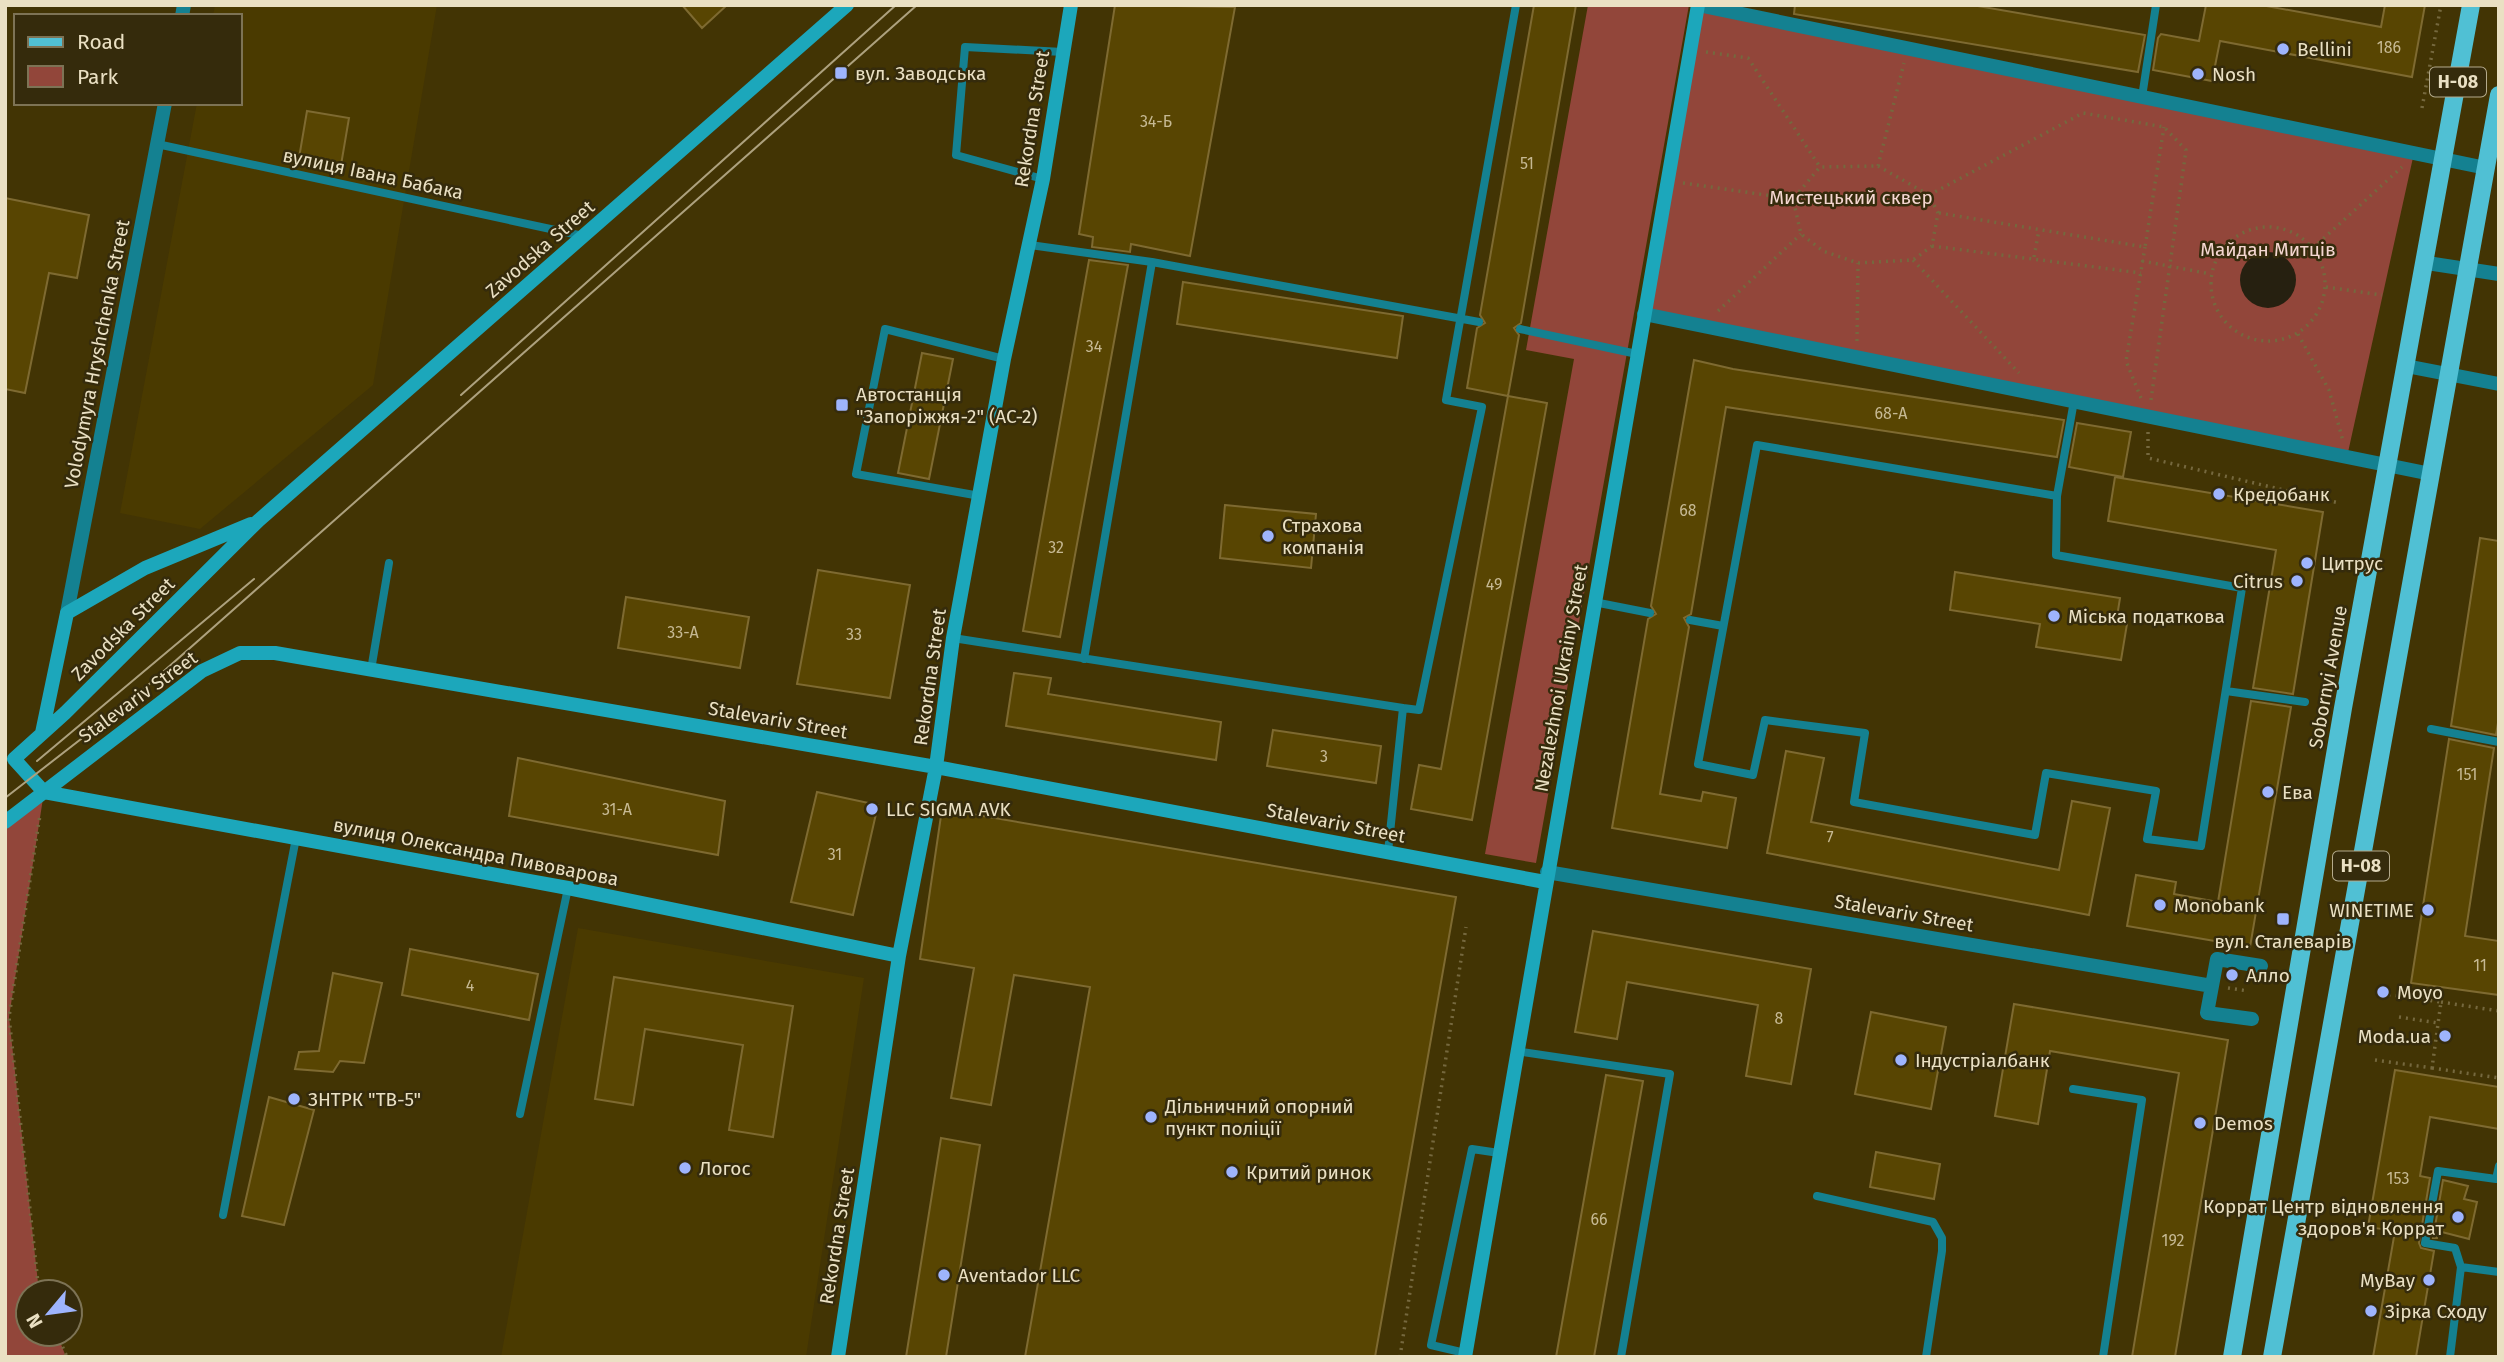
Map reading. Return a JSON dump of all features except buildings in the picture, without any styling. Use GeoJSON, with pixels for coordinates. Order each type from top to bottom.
{"type":"FeatureCollection","features":[{"type":"Feature","properties":{"kind":"main road","name":"Sobornyi Avenue"},"geometry":{"type":"LineString","coordinates":[[2232,1357],[2471,5]]}},
{"type":"Feature","properties":{"kind":"main road","name":"Н-08"},"geometry":{"type":"LineString","coordinates":[[2272,1357],[2499,95]]}},
{"type":"Feature","properties":{"kind":"street","name":"Zavodska Street"},"geometry":{"type":"LineString","coordinates":[[44,792],[9,763],[43,733],[258,521],[846,5]]}},
{"type":"Feature","properties":{"kind":"street","name":"Rekordna Street"},"geometry":{"type":"LineString","coordinates":[[838,1357],[899,956],[936,766],[953,639],[1004,359],[1043,179],[1071,5]]}},
{"type":"Feature","properties":{"kind":"street"},"geometry":{"type":"LineString","coordinates":[[1698,5],[2486,168]]}},
{"type":"Feature","properties":{"kind":"street","name":"Nezalezhnoi Ukrainy Street"},"geometry":{"type":"LineString","coordinates":[[1465,1355],[1698,5]]}},
{"type":"Feature","properties":{"kind":"street","name":"Volodymyra Hryshchenka Street"},"geometry":{"type":"LineString","coordinates":[[67,613],[165,105]]}},
{"type":"Feature","properties":{"kind":"street"},"geometry":{"type":"LineString","coordinates":[[2427,262],[2499,274]]}},
{"type":"Feature","properties":{"kind":"street"},"geometry":{"type":"LineString","coordinates":[[1644,314],[2431,474]]}},
{"type":"Feature","properties":{"kind":"street"},"geometry":{"type":"LineString","coordinates":[[2406,366],[2499,384]]}},
{"type":"Feature","properties":{"kind":"street","name":"Zavodska Street"},"geometry":{"type":"LineString","coordinates":[[43,733],[67,613],[145,568],[258,521]]}},
{"type":"Feature","properties":{"kind":"street","name":"Stalevariv Street"},"geometry":{"type":"LineString","coordinates":[[44,792],[202,671],[240,653],[275,653],[936,766],[1388,852],[2212,986]]}},
{"type":"Feature","properties":{"kind":"street"},"geometry":{"type":"LineString","coordinates":[[5,822],[44,792]]}},
{"type":"Feature","properties":{"kind":"street","name":"вулиця Олександра Пивоварова"},"geometry":{"type":"LineString","coordinates":[[44,792],[568,887],[899,956]]}},
{"type":"Feature","properties":{"kind":"street"},"geometry":{"type":"LineString","coordinates":[[2252,1019],[2207,1013],[2217,959],[2261,966]]}},
{"type":"Feature","properties":{"kind":"lane"},"geometry":{"type":"LineString","coordinates":[[953,639],[1419,710],[1482,407],[1446,400],[1516,5]]}},
{"type":"Feature","properties":{"kind":"lane"},"geometry":{"type":"LineString","coordinates":[[2142,97],[2156,5]]}},
{"type":"Feature","properties":{"kind":"lane"},"geometry":{"type":"LineString","coordinates":[[1043,179],[957,155],[965,47],[1063,52]]}},
{"type":"Feature","properties":{"kind":"lane","name":"вулиця Івана Бабака"},"geometry":{"type":"LineString","coordinates":[[157,144],[583,236]]}},
{"type":"Feature","properties":{"kind":"lane"},"geometry":{"type":"LineString","coordinates":[[1030,245],[1152,262],[1479,322]]}},
{"type":"Feature","properties":{"kind":"lane"},"geometry":{"type":"LineString","coordinates":[[1084,659],[1152,262]]}},
{"type":"Feature","properties":{"kind":"lane"},"geometry":{"type":"LineString","coordinates":[[980,496],[856,474],[885,329],[1004,359]]}},
{"type":"Feature","properties":{"kind":"lane"},"geometry":{"type":"LineString","coordinates":[[1520,329],[1637,354]]}},
{"type":"Feature","properties":{"kind":"lane"},"geometry":{"type":"LineString","coordinates":[[2057,496],[1757,445],[1698,764],[1753,775],[1765,720],[1865,733],[1854,802],[2035,835],[2046,773],[2156,791],[2147,839],[2201,846],[2242,588],[2056,555],[2057,496],[2074,401]]}},
{"type":"Feature","properties":{"kind":"lane"},"geometry":{"type":"LineString","coordinates":[[371,670],[390,563]]}},
{"type":"Feature","properties":{"kind":"lane"},"geometry":{"type":"LineString","coordinates":[[1594,602],[1650,612]]}},
{"type":"Feature","properties":{"kind":"lane"},"geometry":{"type":"LineString","coordinates":[[1690,620],[1723,626]]}},
{"type":"Feature","properties":{"kind":"lane"},"geometry":{"type":"LineString","coordinates":[[2226,691],[2305,702]]}},
{"type":"Feature","properties":{"kind":"lane"},"geometry":{"type":"LineString","coordinates":[[1388,852],[1403,708]]}},
{"type":"Feature","properties":{"kind":"lane"},"geometry":{"type":"LineString","coordinates":[[2431,729],[2499,742]]}},
{"type":"Feature","properties":{"kind":"lane"},"geometry":{"type":"LineString","coordinates":[[223,1215],[296,838]]}},
{"type":"Feature","properties":{"kind":"lane"},"geometry":{"type":"LineString","coordinates":[[520,1114],[568,887]]}},
{"type":"Feature","properties":{"kind":"lane"},"geometry":{"type":"LineString","coordinates":[[1516,1051],[1670,1074],[1621,1357]]}},
{"type":"Feature","properties":{"kind":"lane"},"geometry":{"type":"LineString","coordinates":[[2073,1089],[2142,1100],[2103,1357]]}},
{"type":"Feature","properties":{"kind":"lane"},"geometry":{"type":"LineString","coordinates":[[1465,1355],[1431,1345],[1472,1149],[1499,1153]]}},
{"type":"Feature","properties":{"kind":"lane"},"geometry":{"type":"LineString","coordinates":[[2450,1357],[2461,1266],[2455,1248],[2425,1243],[2438,1171],[2497,1180],[2499,1166]]}},
{"type":"Feature","properties":{"kind":"lane"},"geometry":{"type":"LineString","coordinates":[[1816,1196],[1933,1222],[1942,1238],[1942,1251],[1926,1357]]}},
{"type":"Feature","properties":{"kind":"lane"},"geometry":{"type":"LineString","coordinates":[[2461,1266],[2499,1272]]}},
{"type":"Feature","properties":{"kind":"path"},"geometry":{"type":"LineString","coordinates":[[2422,108],[2441,5]]}},
{"type":"Feature","properties":{"kind":"path"},"geometry":{"type":"LineString","coordinates":[[1878,166],[1908,49]]}},
{"type":"Feature","properties":{"kind":"path"},"geometry":{"type":"LineString","coordinates":[[1691,50],[1748,58],[1820,167]]}},
{"type":"Feature","properties":{"kind":"path"},"geometry":{"type":"LineString","coordinates":[[1929,195],[2083,113],[2164,127],[2186,150],[2148,416]]}},
{"type":"Feature","properties":{"kind":"path"},"geometry":{"type":"LineString","coordinates":[[1938,213],[2145,247],[2164,127]]}},
{"type":"Feature","properties":{"kind":"path"},"geometry":{"type":"LineString","coordinates":[[2313,248],[2404,165]]}},
{"type":"Feature","properties":{"kind":"path"},"geometry":{"type":"LineString","coordinates":[[1878,166],[1929,195],[1938,213],[1931,246],[1913,260],[1858,263],[1823,251],[1801,234],[1793,199],[1820,167],[1878,166]]}},
{"type":"Feature","properties":{"kind":"path"},"geometry":{"type":"LineString","coordinates":[[1667,180],[1793,199]]}},
{"type":"Feature","properties":{"kind":"path"},"geometry":{"type":"LineString","coordinates":[[2272,226],[2290,230],[2313,248],[2325,269],[2326,287],[2322,305],[2312,321],[2298,334],[2281,340],[2262,341],[2244,336],[2228,326],[2217,311],[2211,293],[2211,274],[2224,246],[2238,234],[2254,227],[2272,226]]}},
{"type":"Feature","properties":{"kind":"path"},"geometry":{"type":"LineString","coordinates":[[2034,257],[2039,230]]}},
{"type":"Feature","properties":{"kind":"path"},"geometry":{"type":"LineString","coordinates":[[1702,326],[1801,234]]}},
{"type":"Feature","properties":{"kind":"path"},"geometry":{"type":"LineString","coordinates":[[1931,246],[2034,257],[2141,273]]}},
{"type":"Feature","properties":{"kind":"path"},"geometry":{"type":"LineString","coordinates":[[1913,260],[2040,394]]}},
{"type":"Feature","properties":{"kind":"path"},"geometry":{"type":"LineString","coordinates":[[2143,261],[2211,274]]}},
{"type":"Feature","properties":{"kind":"path"},"geometry":{"type":"LineString","coordinates":[[1856,357],[1858,263]]}},
{"type":"Feature","properties":{"kind":"path"},"geometry":{"type":"LineString","coordinates":[[2326,287],[2382,295]]}},
{"type":"Feature","properties":{"kind":"path"},"geometry":{"type":"LineString","coordinates":[[2298,334],[2329,390],[2347,457]]}},
{"type":"Feature","properties":{"kind":"path"},"geometry":{"type":"LineString","coordinates":[[37,1278],[9,1017],[44,792]]}},
{"type":"Feature","properties":{"kind":"path"},"geometry":{"type":"LineString","coordinates":[[1400,1357],[1466,927]]}},
{"type":"Feature","properties":{"kind":"path"},"geometry":{"type":"LineString","coordinates":[[2386,994],[2499,1011]]}},
{"type":"Feature","properties":{"kind":"path"},"geometry":{"type":"LineString","coordinates":[[2432,1068],[2441,1002]]}},
{"type":"Feature","properties":{"kind":"path"},"geometry":{"type":"LineString","coordinates":[[2399,1017],[2438,1023]]}},
{"type":"Feature","properties":{"kind":"path"},"geometry":{"type":"LineString","coordinates":[[2375,1060],[2499,1078]]}},
{"type":"Feature","properties":{"kind":"shaded area"},"geometry":{"type":"Polygon","coordinates":[[[215,5],[437,5],[373,385],[200,529],[120,513],[197,105],[242,105],[242,14],[213,14],[215,5]]]}},
{"type":"Feature","properties":{"kind":"shaded area"},"geometry":{"type":"Polygon","coordinates":[[[2268,252],[2279,254],[2288,260],[2294,269],[2294,291],[2288,300],[2279,306],[2268,308],[2257,306],[2248,300],[2242,291],[2240,280],[2242,269],[2248,260],[2257,254],[2268,252]]]}},
{"type":"Feature","properties":{"kind":"shaded area","name":"Логос"},"geometry":{"type":"Polygon","coordinates":[[[578,928],[864,978],[806,1357],[501,1357],[578,928]]]}},
{"type":"Feature","properties":{"kind":"green space"},"geometry":{"type":"Polygon","coordinates":[[[1588,5],[1689,5],[1536,863],[1485,854],[1574,359],[1526,350],[1588,5]]]}},
{"type":"Feature","properties":{"kind":"green space","name":"Мистецький сквер"},"geometry":{"type":"Polygon","coordinates":[[[1698,5],[2414,153],[2347,457],[1644,314],[1698,5]]]}},
{"type":"Feature","properties":{"kind":"green space"},"geometry":{"type":"Polygon","coordinates":[[[44,792],[9,1017],[37,1278],[14,1278],[14,1348],[62,1348],[66,1357],[5,1357],[5,822],[44,792]]]}},
{"type":"Feature","properties":{"kind":"tram line"},"geometry":{"type":"LineString","coordinates":[[461,395],[896,5]]}},
{"type":"Feature","properties":{"kind":"tram line"},"geometry":{"type":"LineString","coordinates":[[5,798],[130,701],[917,5]]}},
{"type":"Feature","properties":{"kind":"tram line"},"geometry":{"type":"LineString","coordinates":[[37,761],[254,579]]}},
{"type":"Feature","properties":{"kind":"place","name":"Bellini"},"geometry":{"type":"Point","coordinates":[2283,49]}},
{"type":"Feature","properties":{"kind":"place","name":"вул. Заводська"},"geometry":{"type":"Point","coordinates":[841,73]}},
{"type":"Feature","properties":{"kind":"place","name":"Nosh"},"geometry":{"type":"Point","coordinates":[2198,74]}},
{"type":"Feature","properties":{"kind":"place","name":"Автостанція \"Запоріжжя-2\" (АС-2)"},"geometry":{"type":"Point","coordinates":[842,405]}},
{"type":"Feature","properties":{"kind":"place","name":"Кредобанк"},"geometry":{"type":"Point","coordinates":[2219,494]}},
{"type":"Feature","properties":{"kind":"place","name":"Страхова компанія"},"geometry":{"type":"Point","coordinates":[1268,536]}},
{"type":"Feature","properties":{"kind":"place","name":"Цитрус"},"geometry":{"type":"Point","coordinates":[2307,563]}},
{"type":"Feature","properties":{"kind":"place","name":"Citrus"},"geometry":{"type":"Point","coordinates":[2297,581]}},
{"type":"Feature","properties":{"kind":"place","name":"Міська податкова"},"geometry":{"type":"Point","coordinates":[2054,616]}},
{"type":"Feature","properties":{"kind":"place","name":"Ева"},"geometry":{"type":"Point","coordinates":[2268,792]}},
{"type":"Feature","properties":{"kind":"place","name":"LLC SIGMA AVK"},"geometry":{"type":"Point","coordinates":[872,809]}},
{"type":"Feature","properties":{"kind":"place","name":"Monobank"},"geometry":{"type":"Point","coordinates":[2160,905]}},
{"type":"Feature","properties":{"kind":"place","name":"WINETIME"},"geometry":{"type":"Point","coordinates":[2428,910]}},
{"type":"Feature","properties":{"kind":"place","name":"вул. Сталеварів"},"geometry":{"type":"Point","coordinates":[2283,919]}},
{"type":"Feature","properties":{"kind":"place","name":"Алло"},"geometry":{"type":"Point","coordinates":[2232,975]}},
{"type":"Feature","properties":{"kind":"place","name":"Moyo"},"geometry":{"type":"Point","coordinates":[2383,992]}},
{"type":"Feature","properties":{"kind":"place","name":"Moda.ua"},"geometry":{"type":"Point","coordinates":[2445,1036]}},
{"type":"Feature","properties":{"kind":"place","name":"Індустріалбанк"},"geometry":{"type":"Point","coordinates":[1901,1060]}},
{"type":"Feature","properties":{"kind":"place","name":"ЗНТРК \"ТВ-5\""},"geometry":{"type":"Point","coordinates":[294,1099]}},
{"type":"Feature","properties":{"kind":"place","name":"Дільничний опорний пункт поліції"},"geometry":{"type":"Point","coordinates":[1151,1117]}},
{"type":"Feature","properties":{"kind":"place","name":"Demos"},"geometry":{"type":"Point","coordinates":[2200,1123]}},
{"type":"Feature","properties":{"kind":"place","name":"Логос"},"geometry":{"type":"Point","coordinates":[685,1168]}},
{"type":"Feature","properties":{"kind":"place","name":"Критий ринок"},"geometry":{"type":"Point","coordinates":[1232,1172]}},
{"type":"Feature","properties":{"kind":"place","name":"Коррат Центр відновлення здоров'я Коррат"},"geometry":{"type":"Point","coordinates":[2458,1217]}},
{"type":"Feature","properties":{"kind":"place","name":"Aventador LLC"},"geometry":{"type":"Point","coordinates":[944,1275]}},
{"type":"Feature","properties":{"kind":"place","name":"MyBay"},"geometry":{"type":"Point","coordinates":[2429,1280]}},
{"type":"Feature","properties":{"kind":"place","name":"Зірка Сходу"},"geometry":{"type":"Point","coordinates":[2371,1311]}},
{"type":"Feature","properties":{"kind":"park label","name":"Майдан Митців"},"geometry":{"type":"Point","coordinates":[2268,249]}}]}
